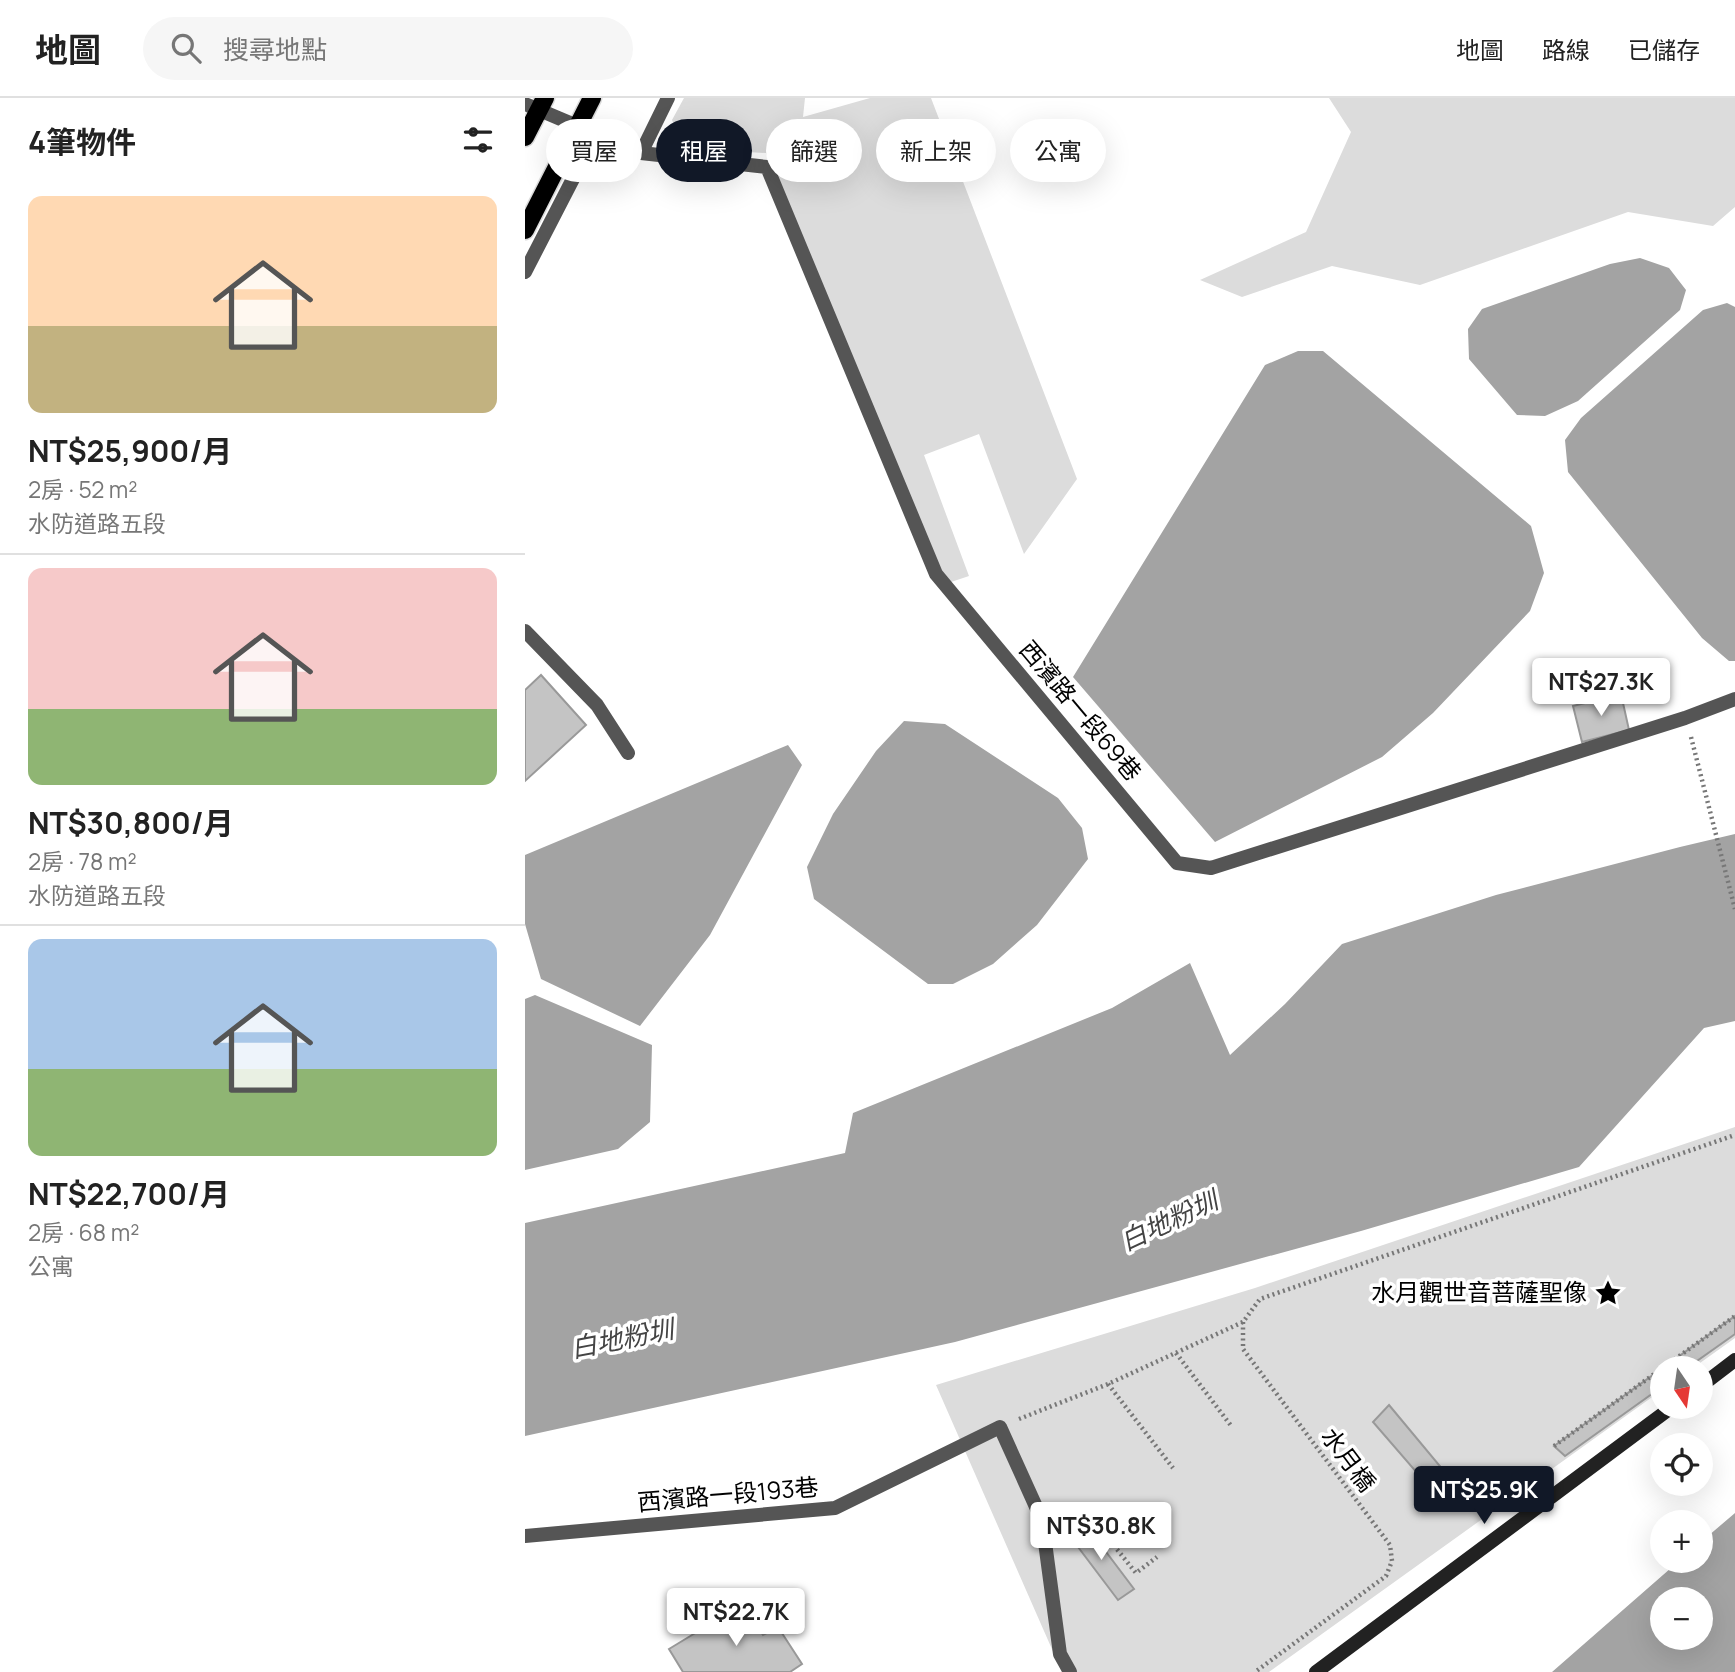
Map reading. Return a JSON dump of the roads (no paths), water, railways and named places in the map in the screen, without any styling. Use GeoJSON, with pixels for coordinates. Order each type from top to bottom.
{"type":"FeatureCollection","features":[{"type":"Feature","properties":{"kind":"main road"},"geometry":{"type":"LineString","coordinates":[[581,119],[592,98]]}},
{"type":"Feature","properties":{"kind":"main road"},"geometry":{"type":"LineString","coordinates":[[525,137],[536,104]]}},
{"type":"Feature","properties":{"kind":"main road"},"geometry":{"type":"LineString","coordinates":[[525,230],[549,182]]}},
{"type":"Feature","properties":{"kind":"street"},"geometry":{"type":"LineString","coordinates":[[642,151],[668,98]]}},
{"type":"Feature","properties":{"kind":"street"},"geometry":{"type":"LineString","coordinates":[[536,104],[564,119]]}},
{"type":"Feature","properties":{"kind":"street","name":"西濱路一段69巷"},"geometry":{"type":"LineString","coordinates":[[642,153],[767,167],[936,574],[1177,863],[1211,868],[1685,718],[1735,699]]}},
{"type":"Feature","properties":{"kind":"street"},"geometry":{"type":"LineString","coordinates":[[525,272],[571,182]]}},
{"type":"Feature","properties":{"kind":"street"},"geometry":{"type":"LineString","coordinates":[[525,631],[597,705],[628,753]]}},
{"type":"Feature","properties":{"kind":"street"},"geometry":{"type":"LineString","coordinates":[[1713,1376],[1735,1360]]}},
{"type":"Feature","properties":{"kind":"street"},"geometry":{"type":"LineString","coordinates":[[1317,1672],[1656,1419]]}},
{"type":"Feature","properties":{"kind":"street","name":"西濱路一段193巷"},"geometry":{"type":"LineString","coordinates":[[525,1536],[835,1508],[1000,1427],[1042,1520],[1060,1654],[1070,1672]]}},
{"type":"Feature","properties":{"kind":"water"},"geometry":{"type":"Polygon","coordinates":[[[1640,258],[1669,268],[1686,290],[1680,310],[1578,401],[1545,416],[1517,415],[1469,359],[1468,329],[1482,309],[1610,264],[1640,258]]]}},
{"type":"Feature","properties":{"kind":"water"},"geometry":{"type":"Polygon","coordinates":[[[1727,303],[1735,307],[1735,661],[1729,661],[1702,638],[1568,472],[1565,440],[1581,418],[1703,310],[1727,303]]]}},
{"type":"Feature","properties":{"kind":"water"},"geometry":{"type":"Polygon","coordinates":[[[1298,351],[1323,351],[1531,526],[1544,573],[1530,611],[1433,713],[1382,757],[1215,842],[1073,677],[1265,365],[1298,351]]]}},
{"type":"Feature","properties":{"kind":"water"},"geometry":{"type":"Polygon","coordinates":[[[904,721],[945,724],[1058,798],[1082,828],[1088,859],[1037,925],[993,964],[953,984],[928,984],[814,899],[807,867],[833,814],[876,751],[904,721]]]}},
{"type":"Feature","properties":{"kind":"water"},"geometry":{"type":"Polygon","coordinates":[[[788,745],[802,765],[710,935],[640,1026],[541,979],[525,924],[525,855],[788,745]]]}},
{"type":"Feature","properties":{"kind":"water","name":"白地粉圳"},"geometry":{"type":"Polygon","coordinates":[[[1735,834],[1735,1021],[1704,1028],[1579,1167],[1361,1231],[955,1342],[525,1436],[525,1223],[845,1153],[853,1113],[1112,1008],[1190,963],[1230,1055],[1285,1004],[1342,944],[1496,895],[1735,834]]]}},
{"type":"Feature","properties":{"kind":"water"},"geometry":{"type":"Polygon","coordinates":[[[535,995],[652,1045],[650,1122],[618,1149],[525,1170],[525,999],[535,995]]]}},
{"type":"Feature","properties":{"kind":"water"},"geometry":{"type":"Polygon","coordinates":[[[1735,1513],[1735,1672],[1552,1672],[1665,1573],[1713,1573],[1713,1532],[1735,1513]]]}},
{"type":"Feature","properties":{"kind":"place","name":"水月觀世音菩薩聖像"},"geometry":{"type":"Point","coordinates":[1608,1293]}}]}
